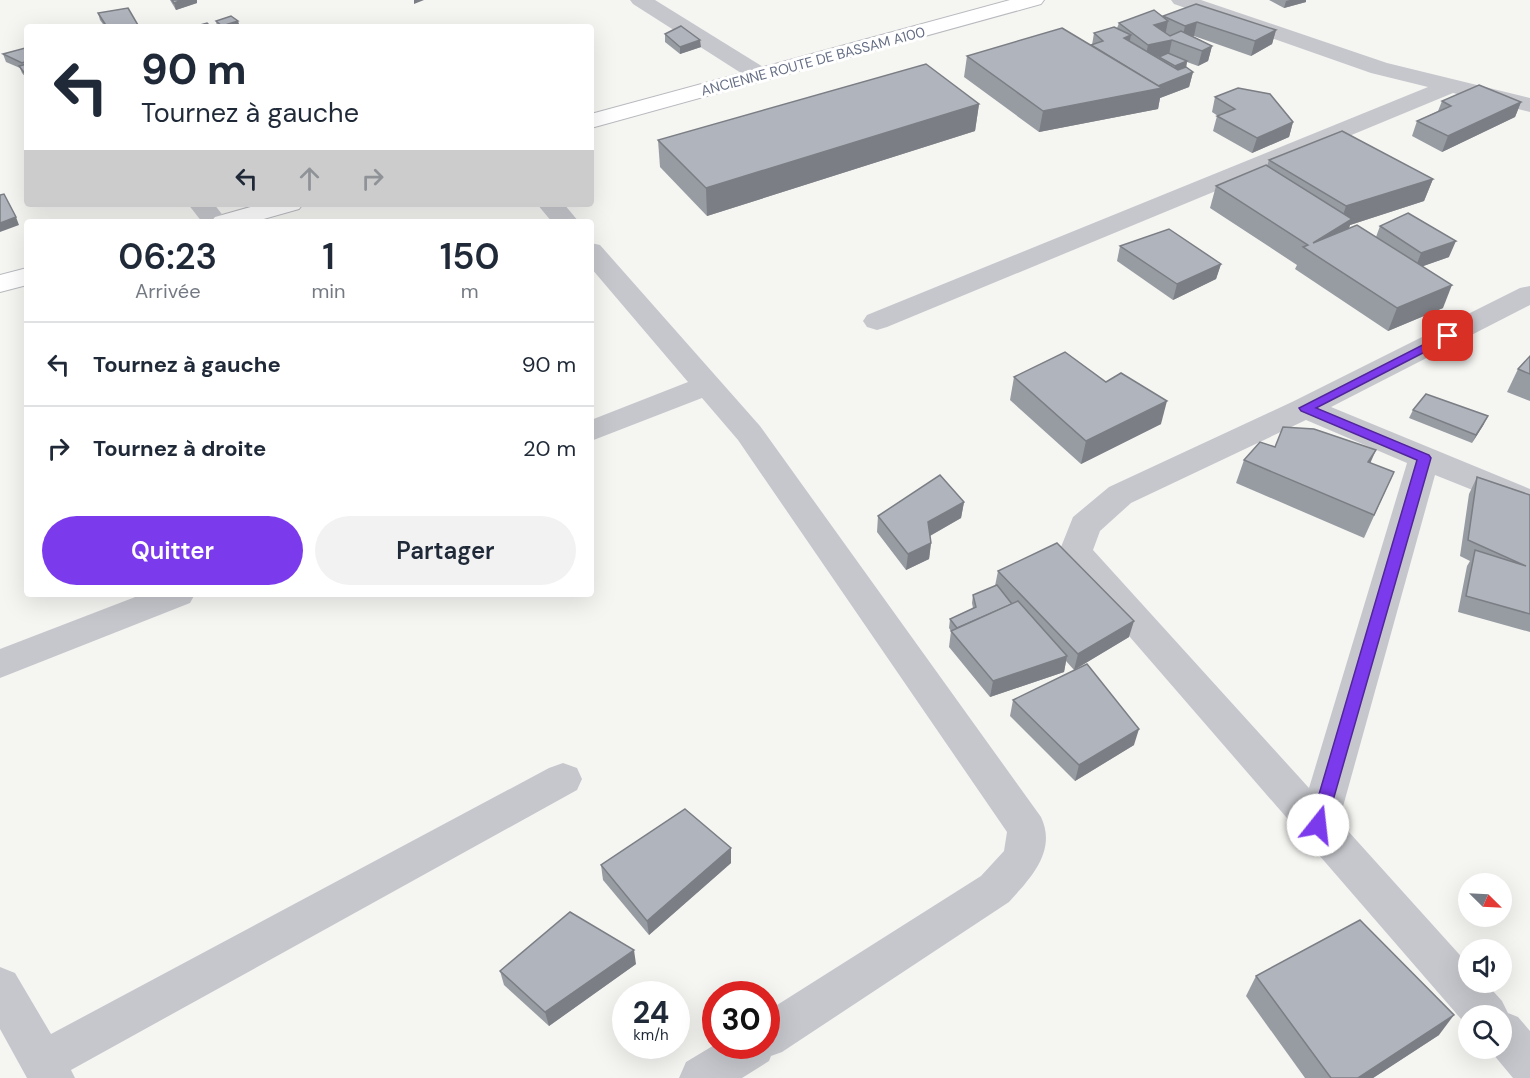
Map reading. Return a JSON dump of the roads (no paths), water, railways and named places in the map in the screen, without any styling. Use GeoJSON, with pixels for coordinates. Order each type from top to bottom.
{"type":"FeatureCollection","features":[{"type":"Feature","properties":{"kind":"main road","name":"ANCIENNE ROUTE DE BASSAM A100"},"geometry":{"type":"LineString","coordinates":[[594,120],[1031,0]]}},
{"type":"Feature","properties":{"kind":"main road"},"geometry":{"type":"LineString","coordinates":[[235,219],[279,207]]}},
{"type":"Feature","properties":{"kind":"main road"},"geometry":{"type":"LineString","coordinates":[[0,284],[24,277]]}},
{"type":"Feature","properties":{"kind":"street"},"geometry":{"type":"LineString","coordinates":[[640,0],[760,75]]}},
{"type":"Feature","properties":{"kind":"street"},"geometry":{"type":"LineString","coordinates":[[1181,0],[1380,68],[1530,105]]}},
{"type":"Feature","properties":{"kind":"street"},"geometry":{"type":"LineString","coordinates":[[877,321],[1450,86]]}},
{"type":"Feature","properties":{"kind":"street"},"geometry":{"type":"LineString","coordinates":[[203,207],[213,219]]}},
{"type":"Feature","properties":{"kind":"street"},"geometry":{"type":"LineString","coordinates":[[553,207],[563,219]]}},
{"type":"Feature","properties":{"kind":"street"},"geometry":{"type":"LineString","coordinates":[[594,254],[749,432],[1027,829],[1023,858],[995,889],[780,1028]]}},
{"type":"Feature","properties":{"kind":"street"},"geometry":{"type":"LineString","coordinates":[[1477,1005],[1076,552],[1086,525],[1120,495],[1305,408],[1530,294]]}},
{"type":"Feature","properties":{"kind":"street"},"geometry":{"type":"LineString","coordinates":[[594,430],[708,385]]}},
{"type":"Feature","properties":{"kind":"street"},"geometry":{"type":"LineString","coordinates":[[1305,408],[1530,502]]}},
{"type":"Feature","properties":{"kind":"street"},"geometry":{"type":"LineString","coordinates":[[1318,825],[1424,458]]}},
{"type":"Feature","properties":{"kind":"street"},"geometry":{"type":"LineString","coordinates":[[0,664],[170,597]]}},
{"type":"Feature","properties":{"kind":"street"},"geometry":{"type":"LineString","coordinates":[[0,987],[47,1070],[563,779]]}},
{"type":"Feature","properties":{"kind":"street"},"geometry":{"type":"LineString","coordinates":[[1512,1043],[1530,1064]]}},
{"type":"Feature","properties":{"kind":"street"},"geometry":{"type":"LineString","coordinates":[[702,1078],[732,1059]]}}]}
